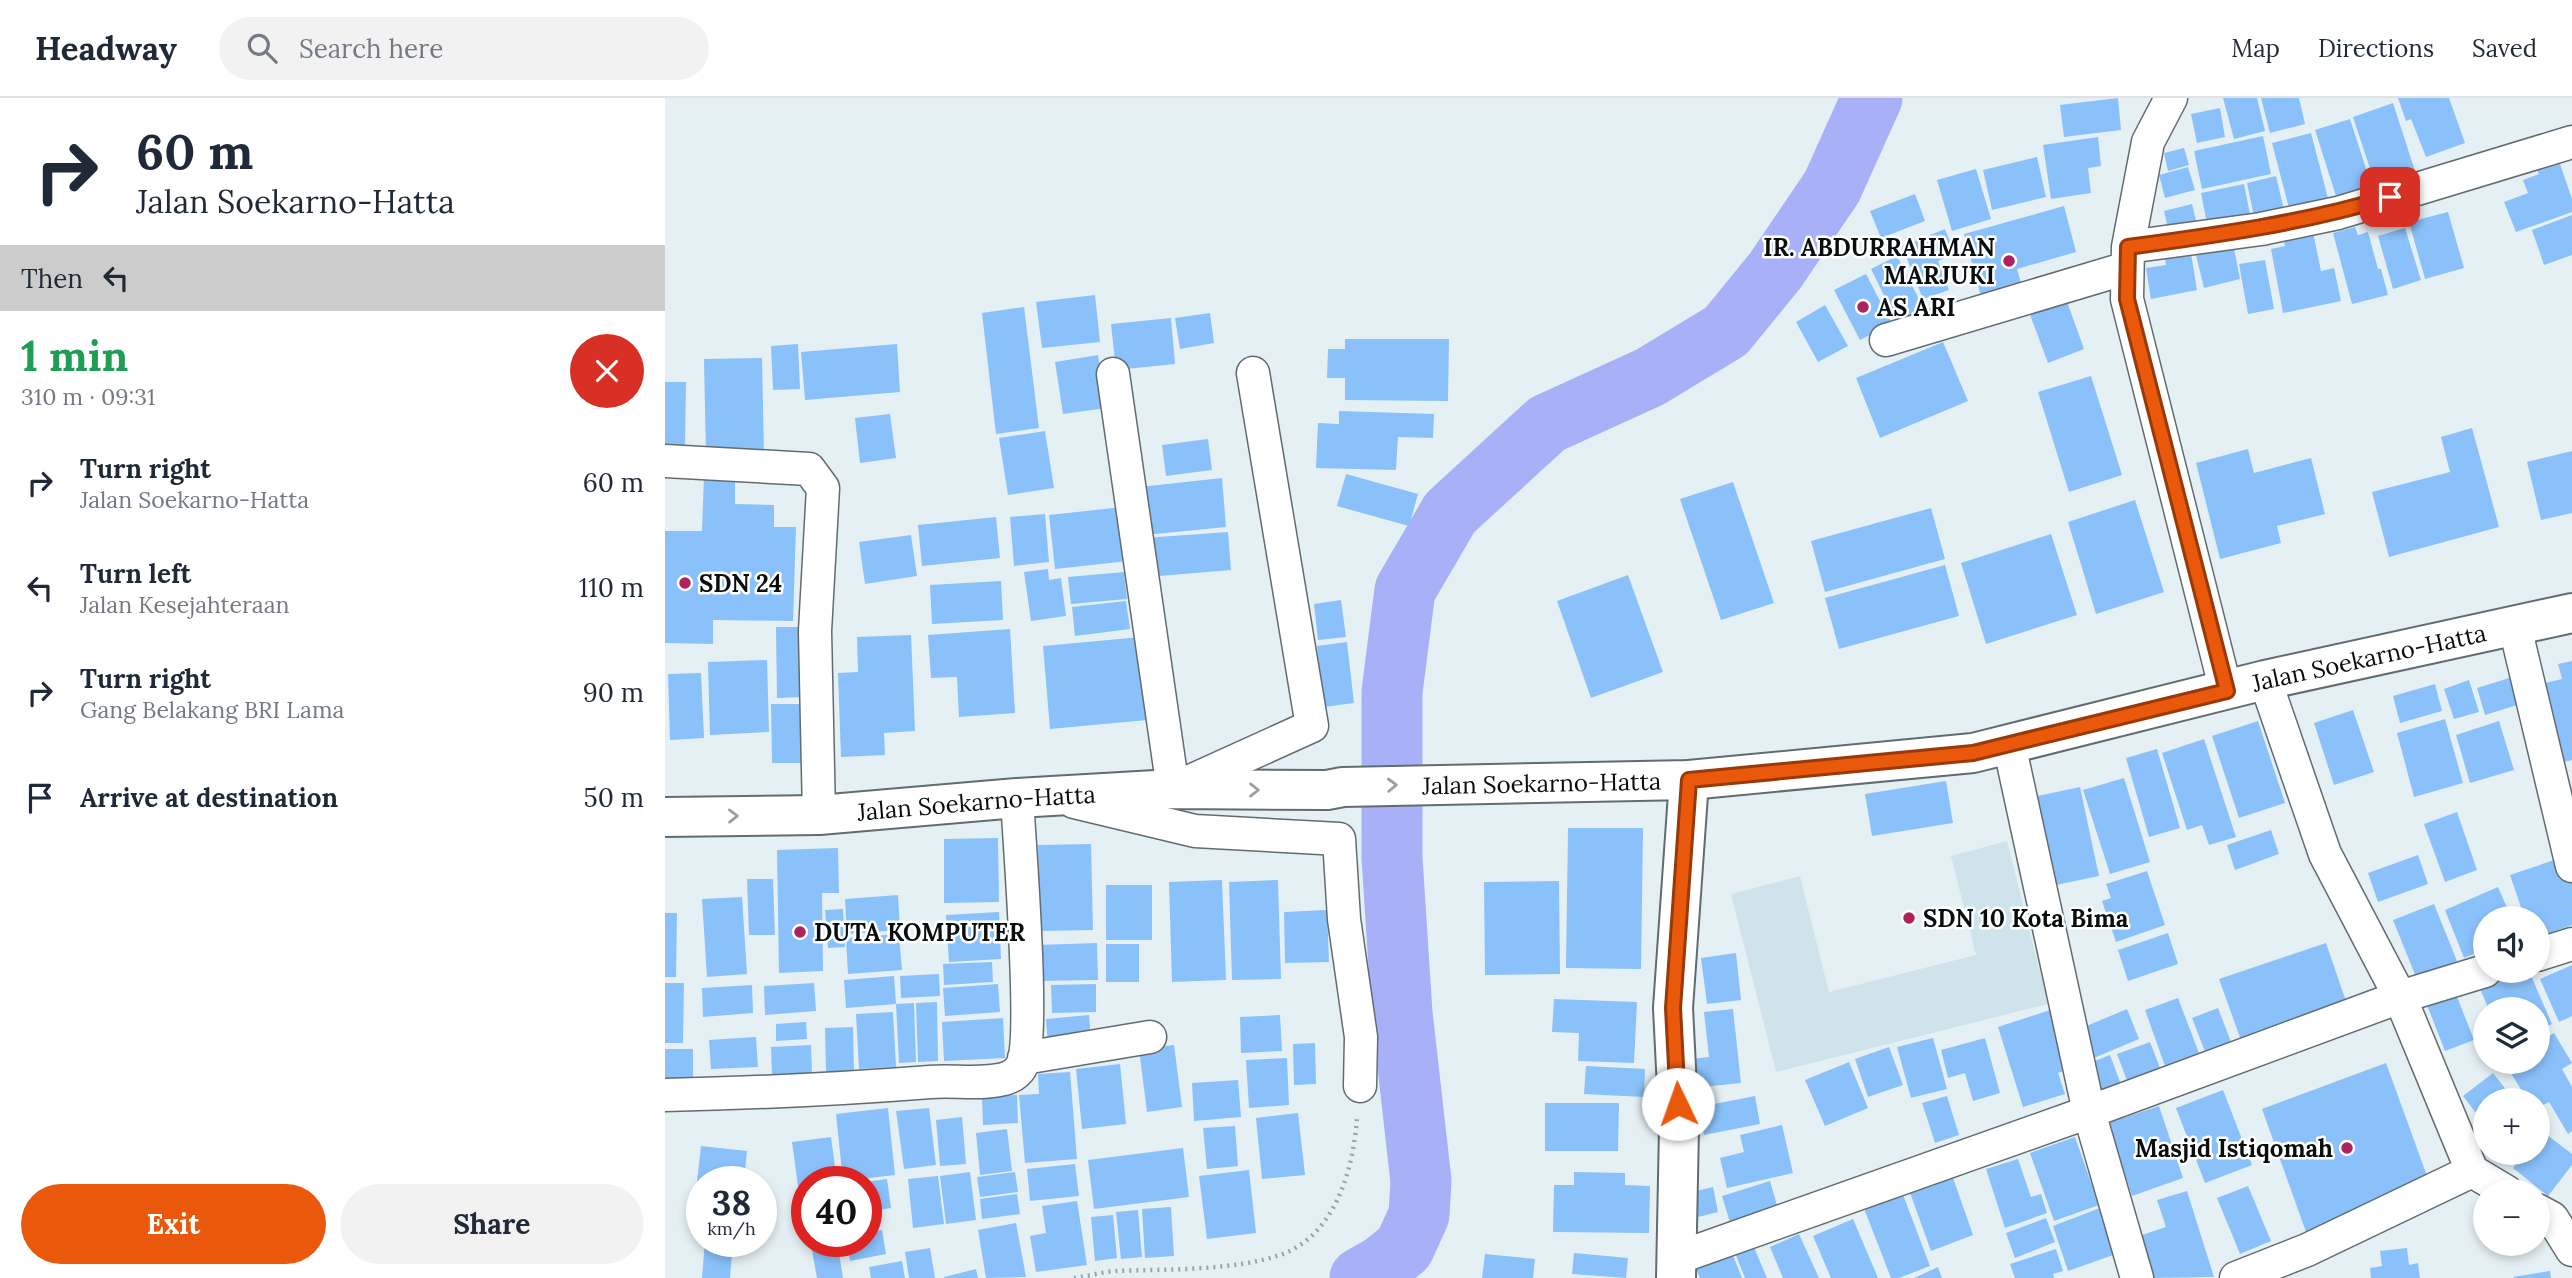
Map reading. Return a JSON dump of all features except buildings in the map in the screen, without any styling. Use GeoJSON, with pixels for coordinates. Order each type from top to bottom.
{"type":"FeatureCollection","features":[{"type":"Feature","properties":{"kind":"main road","name":"Jalan Soekarno-Hatta"},"geometry":{"type":"LineString","coordinates":[[665,817],[819,815],[1035,797],[1173,789],[1327,790],[1343,787],[1441,784],[1689,780],[1973,753],[2265,680],[2572,613]]}},
{"type":"Feature","properties":{"kind":"main road"},"geometry":{"type":"LineString","coordinates":[[1676,1268],[1679,1128],[1673,1008],[1689,780]]}},
{"type":"Feature","properties":{"kind":"street"},"geometry":{"type":"LineString","coordinates":[[2171,98],[2148,142],[2128,258],[2127,299],[2227,691]]}},
{"type":"Feature","properties":{"kind":"street"},"geometry":{"type":"LineString","coordinates":[[1886,340],[2128,258],[2338,213],[2572,142]]}},
{"type":"Feature","properties":{"kind":"street"},"geometry":{"type":"LineString","coordinates":[[1112,374],[1173,789],[1312,726],[1253,373]]}},
{"type":"Feature","properties":{"kind":"street"},"geometry":{"type":"LineString","coordinates":[[665,461],[809,469],[823,488],[815,631],[819,815]]}},
{"type":"Feature","properties":{"kind":"street"},"geometry":{"type":"LineString","coordinates":[[2515,627],[2572,866]]}},
{"type":"Feature","properties":{"kind":"street"},"geometry":{"type":"LineString","coordinates":[[2265,680],[2325,855],[2400,997],[2472,1171],[2486,1179]]}},
{"type":"Feature","properties":{"kind":"street"},"geometry":{"type":"LineString","coordinates":[[2009,744],[2089,1112],[2137,1278]]}},
{"type":"Feature","properties":{"kind":"street"},"geometry":{"type":"LineString","coordinates":[[665,1095],[811,1091],[937,1081],[999,1080],[1016,1073],[1024,1058],[1035,797],[1195,831],[1339,839],[1344,919],[1361,1037],[1360,1086]]}},
{"type":"Feature","properties":{"kind":"street"},"geometry":{"type":"LineString","coordinates":[[2550,951],[2572,944]]}},
{"type":"Feature","properties":{"kind":"street"},"geometry":{"type":"LineString","coordinates":[[1676,1268],[2400,997],[2473,975]]}},
{"type":"Feature","properties":{"kind":"street"},"geometry":{"type":"LineString","coordinates":[[1024,1058],[1150,1037]]}},
{"type":"Feature","properties":{"kind":"street"},"geometry":{"type":"LineString","coordinates":[[2236,1278],[2307,1250],[2472,1171]]}},
{"type":"Feature","properties":{"kind":"street"},"geometry":{"type":"LineString","coordinates":[[2550,1218],[2572,1250]]}},
{"type":"Feature","properties":{"kind":"path"},"geometry":{"type":"LineString","coordinates":[[1074,1278],[1113,1271],[1156,1271],[1247,1262],[1282,1254],[1310,1237],[1330,1215],[1352,1161],[1360,1086]]}},
{"type":"Feature","properties":{"kind":"shaded area"},"geometry":{"type":"Polygon","coordinates":[[[2007,841],[2048,1004],[1776,1072],[1731,894],[1800,876],[1829,992],[1976,955],[1951,856],[2007,841]]]}},
{"type":"Feature","properties":{"kind":"waterway"},"geometry":{"type":"LineString","coordinates":[[1360,1278],[1383,1265],[1404,1248],[1419,1215],[1421,1181],[1402,1013],[1392,858],[1392,692],[1405,590],[1450,513],[1547,424],[1650,377],[1726,331],[1775,271],[1832,187],[1872,98]]}},
{"type":"Feature","properties":{"kind":"place","name":"IR. ABDURRAHMAN MARJUKI"},"geometry":{"type":"Point","coordinates":[2009,261]}},
{"type":"Feature","properties":{"kind":"place","name":"AS ARI"},"geometry":{"type":"Point","coordinates":[1863,307]}},
{"type":"Feature","properties":{"kind":"place","name":"SDN 24"},"geometry":{"type":"Point","coordinates":[685,583]}},
{"type":"Feature","properties":{"kind":"place","name":"SDN 10 Kota Bima"},"geometry":{"type":"Point","coordinates":[1909,918]}},
{"type":"Feature","properties":{"kind":"place","name":"DUTA KOMPUTER"},"geometry":{"type":"Point","coordinates":[800,932]}},
{"type":"Feature","properties":{"kind":"place","name":"Masjid Istiqomah"},"geometry":{"type":"Point","coordinates":[2347,1148]}},
{"type":"Feature","properties":{"kind":"route"},"geometry":{"type":"LineString","coordinates":[[1678,1104],[1673,1008],[1689,780],[1973,753],[2227,691],[2127,299],[2128,247],[2261,229],[2338,213],[2390,197]]}}]}
